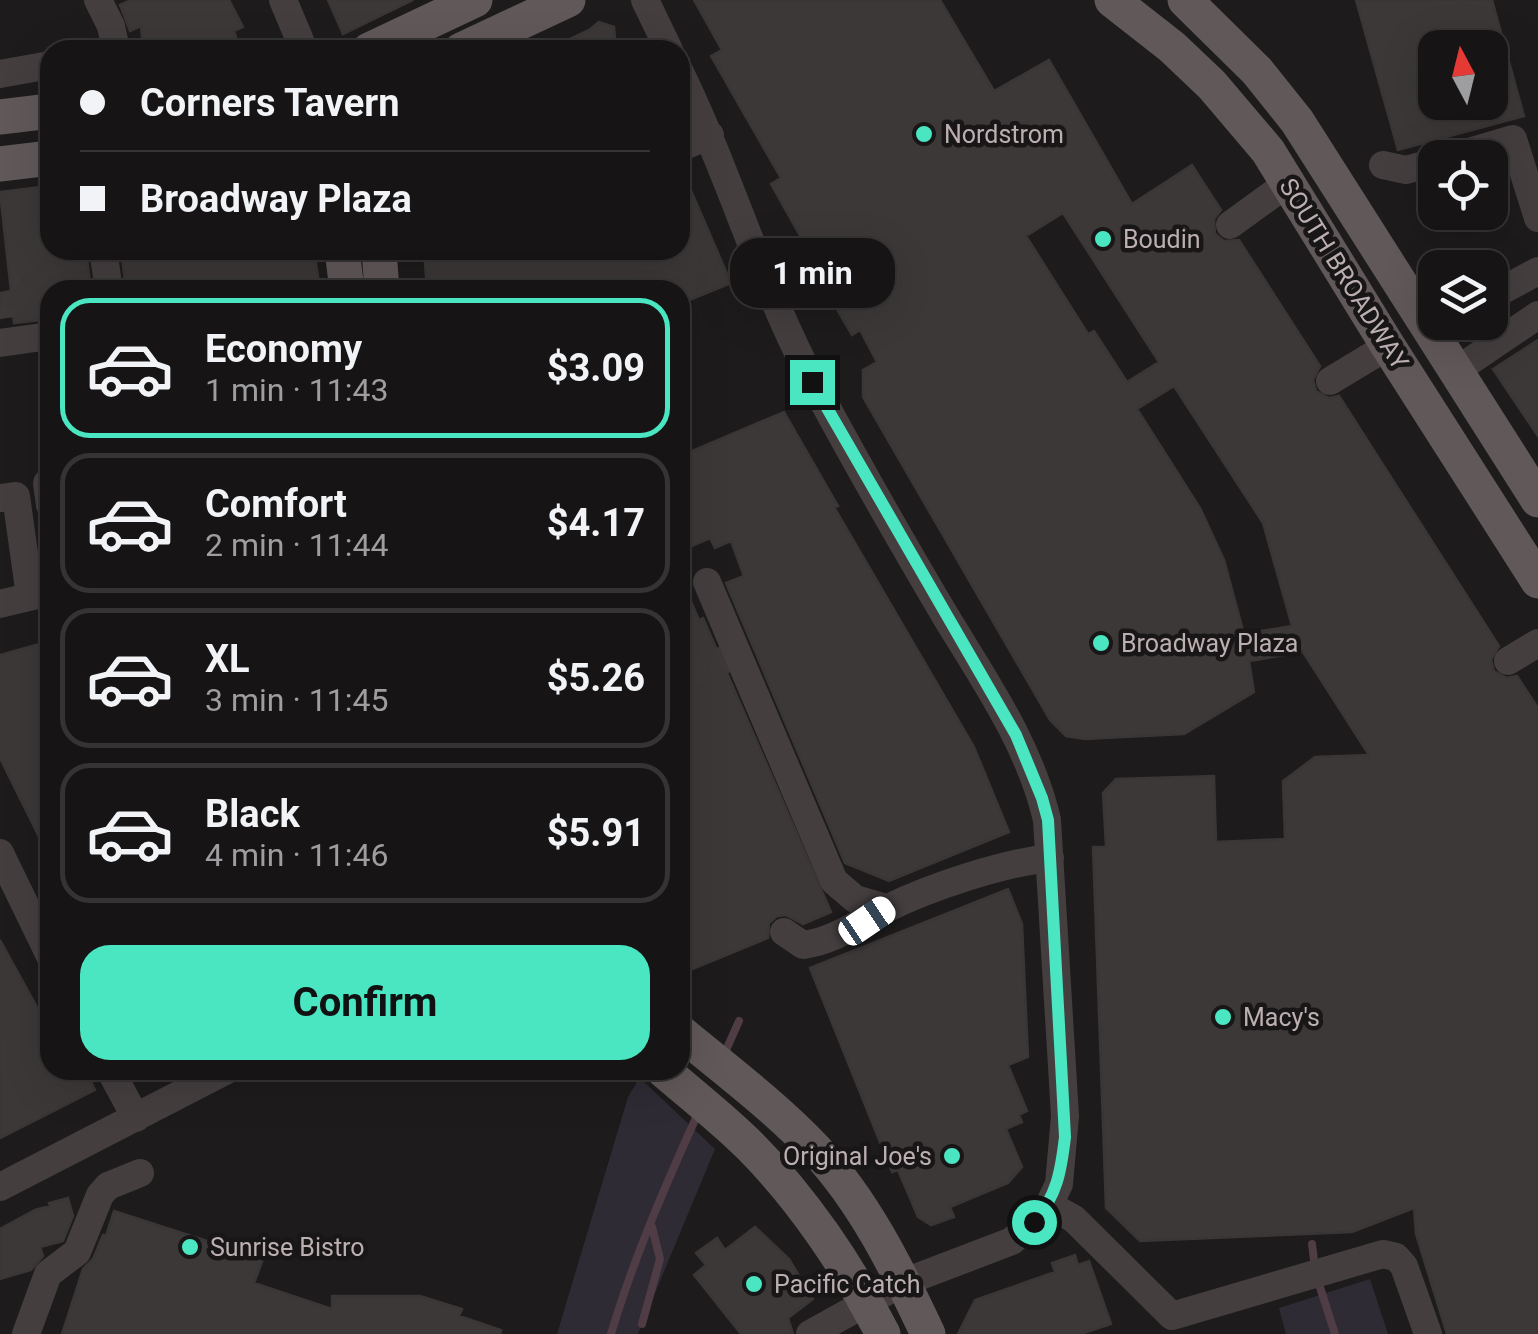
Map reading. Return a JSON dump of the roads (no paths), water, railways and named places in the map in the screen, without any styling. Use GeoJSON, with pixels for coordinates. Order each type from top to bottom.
{"type":"FeatureCollection","features":[{"type":"Feature","properties":{"kind":"main road"},"geometry":{"type":"LineString","coordinates":[[390,40],[475,0]]}},
{"type":"Feature","properties":{"kind":"main road"},"geometry":{"type":"LineString","coordinates":[[483,40],[568,0]]}},
{"type":"Feature","properties":{"kind":"main road","name":"SOUTH BROADWAY"},"geometry":{"type":"LineString","coordinates":[[1112,0],[1172,47],[1212,85],[1268,151],[1538,581]]}},
{"type":"Feature","properties":{"kind":"main road","name":"SOUTH BROADWAY"},"geometry":{"type":"LineString","coordinates":[[1185,0],[1257,70],[1418,292]]}},
{"type":"Feature","properties":{"kind":"main road"},"geometry":{"type":"LineString","coordinates":[[0,117],[40,112]]}},
{"type":"Feature","properties":{"kind":"main road"},"geometry":{"type":"LineString","coordinates":[[0,164],[40,159]]}},
{"type":"Feature","properties":{"kind":"main road","name":"SOUTH BROADWAY"},"geometry":{"type":"LineString","coordinates":[[1448,340],[1457,370],[1538,500]]}},
{"type":"Feature","properties":{"kind":"main road"},"geometry":{"type":"LineString","coordinates":[[690,1040],[818,1152],[862,1210],[928,1334]]}},
{"type":"Feature","properties":{"kind":"main road"},"geometry":{"type":"LineString","coordinates":[[674,1080],[750,1146],[822,1235],[884,1334]]}},
{"type":"Feature","properties":{"kind":"street"},"geometry":{"type":"LineString","coordinates":[[98,0],[114,40]]}},
{"type":"Feature","properties":{"kind":"street"},"geometry":{"type":"LineString","coordinates":[[283,0],[300,40]]}},
{"type":"Feature","properties":{"kind":"street"},"geometry":{"type":"LineString","coordinates":[[645,0],[664,40]]}},
{"type":"Feature","properties":{"kind":"street"},"geometry":{"type":"LineString","coordinates":[[0,74],[40,67]]}},
{"type":"Feature","properties":{"kind":"street"},"geometry":{"type":"LineString","coordinates":[[690,93],[800,356],[1016,735],[1048,820],[1065,1137],[1059,1184],[1049,1206],[1012,1241],[902,1283],[810,1334]]}},
{"type":"Feature","properties":{"kind":"street"},"geometry":{"type":"LineString","coordinates":[[690,144],[710,135]]}},
{"type":"Feature","properties":{"kind":"street"},"geometry":{"type":"LineString","coordinates":[[1507,140],[1513,138],[1538,218]]}},
{"type":"Feature","properties":{"kind":"street"},"geometry":{"type":"LineString","coordinates":[[1382,164],[1406,170],[1418,167]]}},
{"type":"Feature","properties":{"kind":"street"},"geometry":{"type":"LineString","coordinates":[[1230,225],[1288,183]]}},
{"type":"Feature","properties":{"kind":"street"},"geometry":{"type":"LineString","coordinates":[[1508,287],[1538,271]]}},
{"type":"Feature","properties":{"kind":"street"},"geometry":{"type":"LineString","coordinates":[[1457,370],[1538,315]]}},
{"type":"Feature","properties":{"kind":"street"},"geometry":{"type":"LineString","coordinates":[[2,334],[40,336]]}},
{"type":"Feature","properties":{"kind":"street"},"geometry":{"type":"LineString","coordinates":[[1330,382],[1388,346]]}},
{"type":"Feature","properties":{"kind":"street"},"geometry":{"type":"LineString","coordinates":[[0,498],[16,496],[40,594],[0,604]]}},
{"type":"Feature","properties":{"kind":"street"},"geometry":{"type":"LineString","coordinates":[[707,582],[731,658],[834,881],[856,899],[886,908]]}},
{"type":"Feature","properties":{"kind":"street"},"geometry":{"type":"LineString","coordinates":[[1508,661],[1538,643]]}},
{"type":"Feature","properties":{"kind":"street"},"geometry":{"type":"LineString","coordinates":[[0,854],[40,933]]}},
{"type":"Feature","properties":{"kind":"street"},"geometry":{"type":"LineString","coordinates":[[784,932],[803,945],[818,943],[886,908],[999,866],[1050,858]]}},
{"type":"Feature","properties":{"kind":"street"},"geometry":{"type":"LineString","coordinates":[[26,1334],[48,1274],[78,1252],[100,1195],[108,1186],[145,1180],[113,1080]]}},
{"type":"Feature","properties":{"kind":"street"},"geometry":{"type":"LineString","coordinates":[[0,1186],[208,1080]]}},
{"type":"Feature","properties":{"kind":"street"},"geometry":{"type":"LineString","coordinates":[[1049,1206],[1074,1219],[1172,1316],[1383,1254],[1404,1266],[1428,1334]]}},
{"type":"Feature","properties":{"kind":"waterway"},"geometry":{"type":"LineString","coordinates":[[723,1057],[739,1021]]}},
{"type":"Feature","properties":{"kind":"waterway"},"geometry":{"type":"LineString","coordinates":[[611,1334],[640,1249],[699,1111]]}},
{"type":"Feature","properties":{"kind":"waterway"},"geometry":{"type":"LineString","coordinates":[[642,1324],[660,1259],[652,1227]]}},
{"type":"Feature","properties":{"kind":"waterway"},"geometry":{"type":"LineString","coordinates":[[1312,1244],[1315,1268]]}},
{"type":"Feature","properties":{"kind":"waterway"},"geometry":{"type":"LineString","coordinates":[[1318,1281],[1335,1334]]}},
{"type":"Feature","properties":{"kind":"tunnel"},"geometry":{"type":"LineString","coordinates":[[0,308],[2,319]]}},
{"type":"Feature","properties":{"kind":"tunnel"},"geometry":{"type":"LineString","coordinates":[[690,673],[726,659]]}},
{"type":"Feature","properties":{"kind":"place","name":"Nordstrom"},"geometry":{"type":"Point","coordinates":[924,134]}},
{"type":"Feature","properties":{"kind":"place","name":"Boudin"},"geometry":{"type":"Point","coordinates":[1103,239]}},
{"type":"Feature","properties":{"kind":"place","name":"Broadway Plaza"},"geometry":{"type":"Point","coordinates":[1101,643]}},
{"type":"Feature","properties":{"kind":"place","name":"Macy's"},"geometry":{"type":"Point","coordinates":[1223,1017]}},
{"type":"Feature","properties":{"kind":"place","name":"Original Joe's"},"geometry":{"type":"Point","coordinates":[952,1156]}},
{"type":"Feature","properties":{"kind":"place","name":"Sunrise Bistro"},"geometry":{"type":"Point","coordinates":[190,1247]}},
{"type":"Feature","properties":{"kind":"place","name":"Pacific Catch"},"geometry":{"type":"Point","coordinates":[754,1284]}}]}
